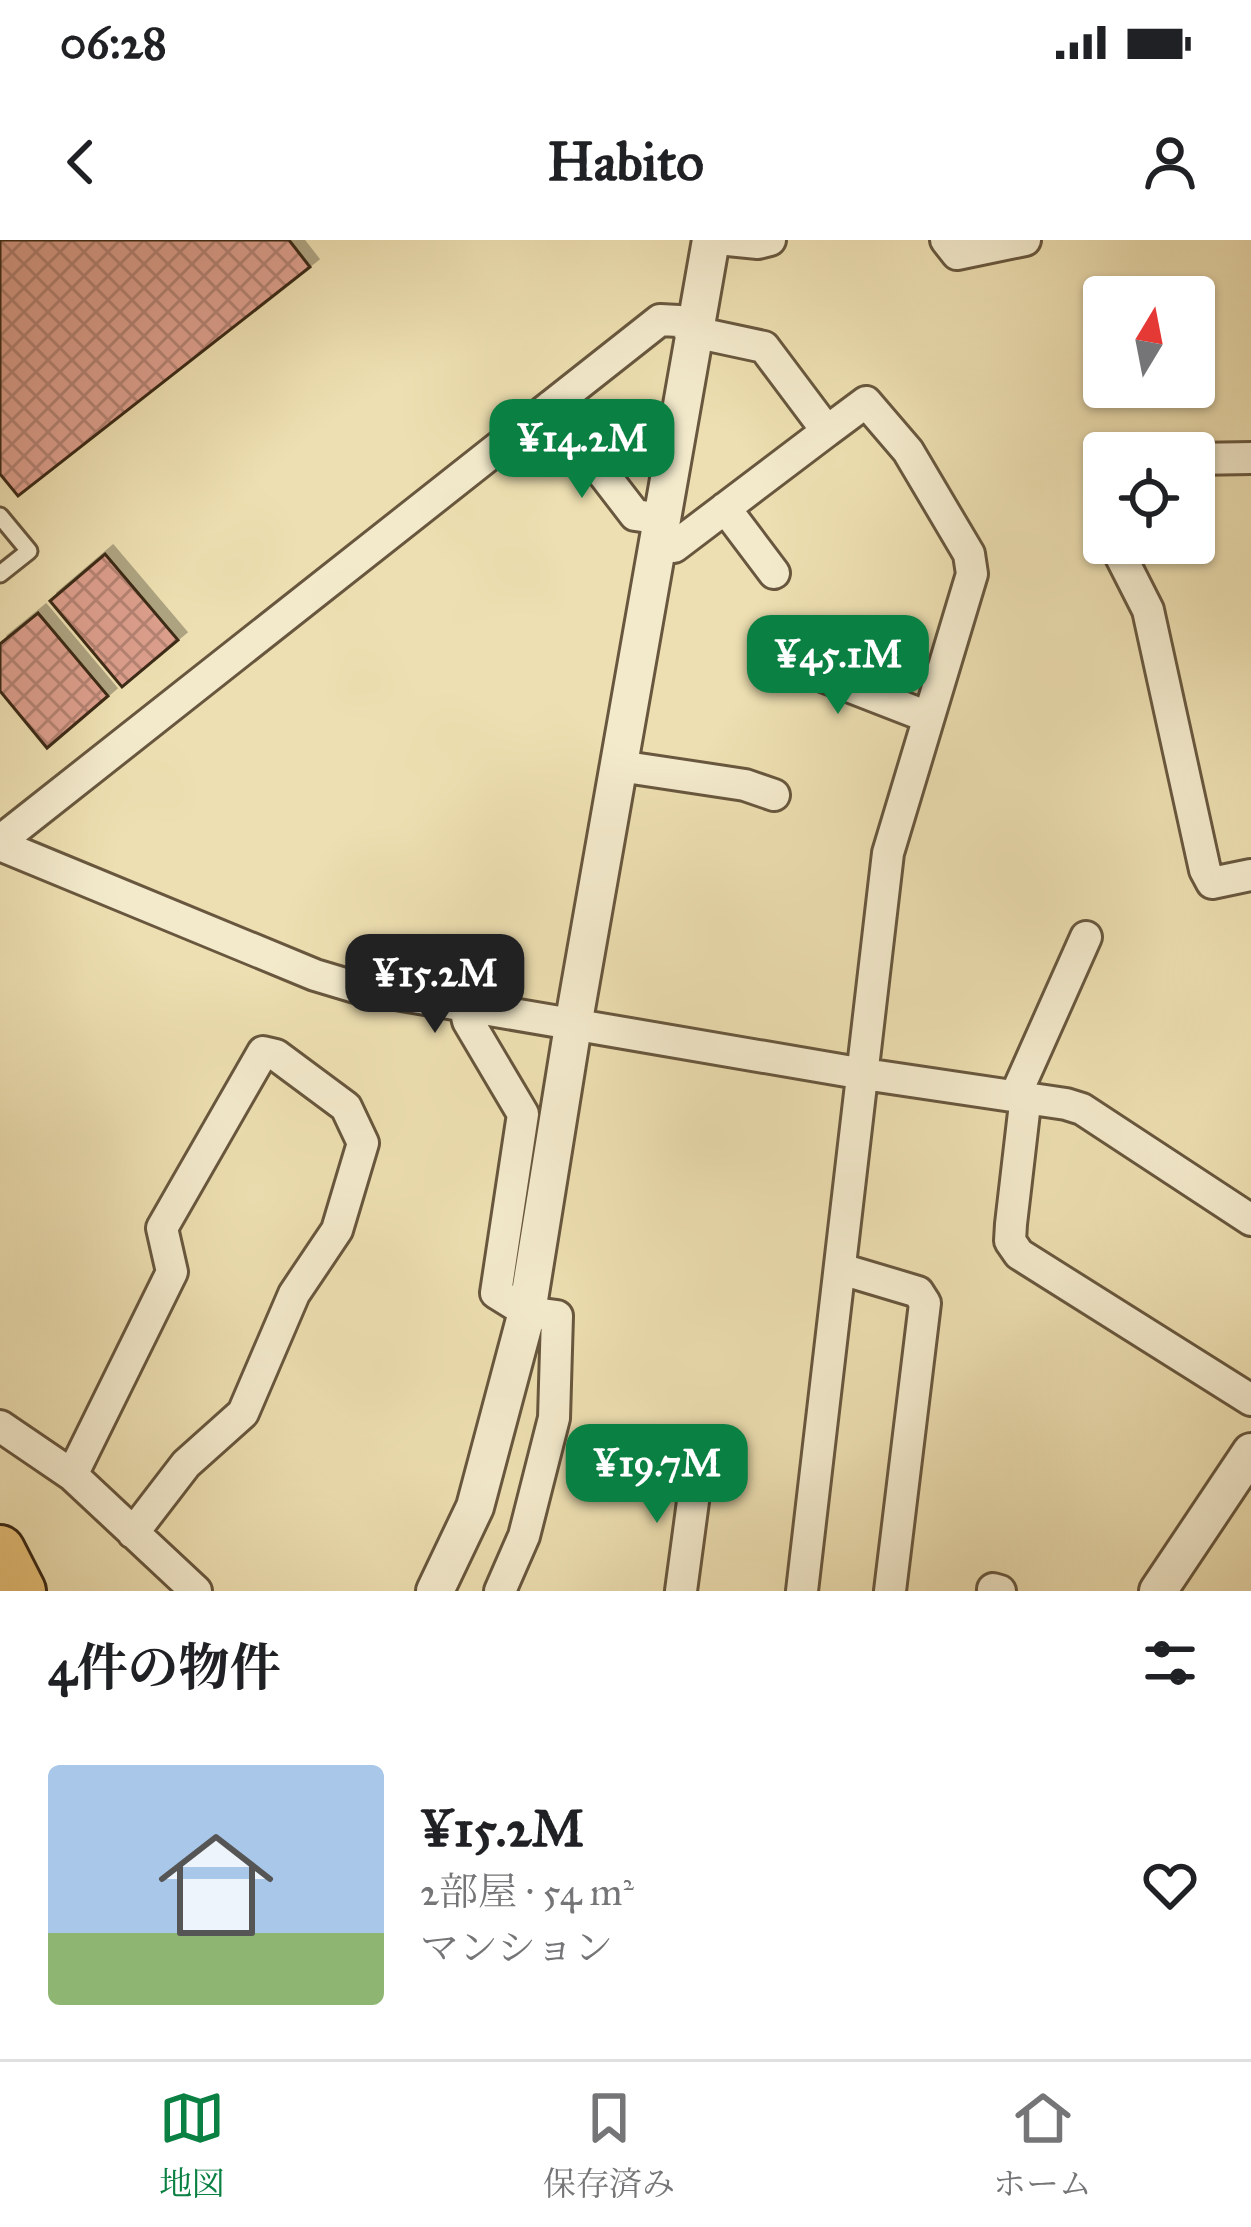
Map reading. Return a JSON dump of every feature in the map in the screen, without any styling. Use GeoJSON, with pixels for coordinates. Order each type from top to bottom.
{"type":"FeatureCollection","features":[{"type":"Feature","properties":{"kind":"main road"},"geometry":{"type":"LineString","coordinates":[[0,1550],[21,1591]]}},
{"type":"Feature","properties":{"kind":"street"},"geometry":{"type":"LineString","coordinates":[[434,1591],[476,1508],[527,1312],[711,240]]}},
{"type":"Feature","properties":{"kind":"street"},"geometry":{"type":"LineString","coordinates":[[728,240],[770,240]]}},
{"type":"Feature","properties":{"kind":"street"},"geometry":{"type":"LineString","coordinates":[[946,240],[957,254],[1025,240]]}},
{"type":"Feature","properties":{"kind":"street"},"geometry":{"type":"LineString","coordinates":[[827,431],[764,347],[694,332],[680,321],[660,320],[0,843],[315,975],[355,987],[864,1074],[1021,1094],[1082,1109],[1251,1220]]}},
{"type":"Feature","properties":{"kind":"street"},"geometry":{"type":"LineString","coordinates":[[550,406],[635,515],[674,547],[866,402],[908,451],[969,554],[972,574],[888,853],[802,1591]]}},
{"type":"Feature","properties":{"kind":"street"},"geometry":{"type":"LineString","coordinates":[[1215,459],[1251,458]]}},
{"type":"Feature","properties":{"kind":"street"},"geometry":{"type":"LineString","coordinates":[[725,508],[774,573]]}},
{"type":"Feature","properties":{"kind":"street"},"geometry":{"type":"LineString","coordinates":[[1125,564],[1148,610],[1205,870],[1212,883],[1251,875]]}},
{"type":"Feature","properties":{"kind":"street"},"geometry":{"type":"LineString","coordinates":[[771,656],[928,717]]}},
{"type":"Feature","properties":{"kind":"street"},"geometry":{"type":"LineString","coordinates":[[619,766],[745,785],[774,795]]}},
{"type":"Feature","properties":{"kind":"street"},"geometry":{"type":"LineString","coordinates":[[1086,937],[1021,1094],[1010,1240],[1019,1254],[1251,1400]]}},
{"type":"Feature","properties":{"kind":"street"},"geometry":{"type":"LineString","coordinates":[[465,1008],[468,1021],[524,1114],[496,1293],[527,1312],[557,1316],[554,1418],[524,1536],[500,1591]]}},
{"type":"Feature","properties":{"kind":"street"},"geometry":{"type":"LineString","coordinates":[[72,1475],[172,1272],[162,1228],[262,1052],[275,1055],[346,1107],[363,1143],[337,1230],[294,1294],[243,1413],[186,1465],[134,1534]]}},
{"type":"Feature","properties":{"kind":"street"},"geometry":{"type":"LineString","coordinates":[[841,1268],[918,1292],[925,1303],[890,1591]]}},
{"type":"Feature","properties":{"kind":"street"},"geometry":{"type":"LineString","coordinates":[[0,1426],[72,1475],[196,1591]]}},
{"type":"Feature","properties":{"kind":"street"},"geometry":{"type":"LineString","coordinates":[[1159,1591],[1251,1452]]}},
{"type":"Feature","properties":{"kind":"street"},"geometry":{"type":"LineString","coordinates":[[681,1591],[694,1494],[684,1458]]}},
{"type":"Feature","properties":{"kind":"lane"},"geometry":{"type":"LineString","coordinates":[[0,516],[29,551],[0,574]]}},
{"type":"Feature","properties":{"kind":"building"},"geometry":{"type":"Polygon","coordinates":[[[0,240],[289,240],[310,267],[18,496],[0,474],[0,240]]]}},
{"type":"Feature","properties":{"kind":"building"},"geometry":{"type":"Polygon","coordinates":[[[105,554],[178,640],[122,687],[50,601],[105,554]]]}},
{"type":"Feature","properties":{"kind":"building"},"geometry":{"type":"Polygon","coordinates":[[[38,613],[108,696],[47,748],[0,691],[0,644],[38,613]]]}}]}
